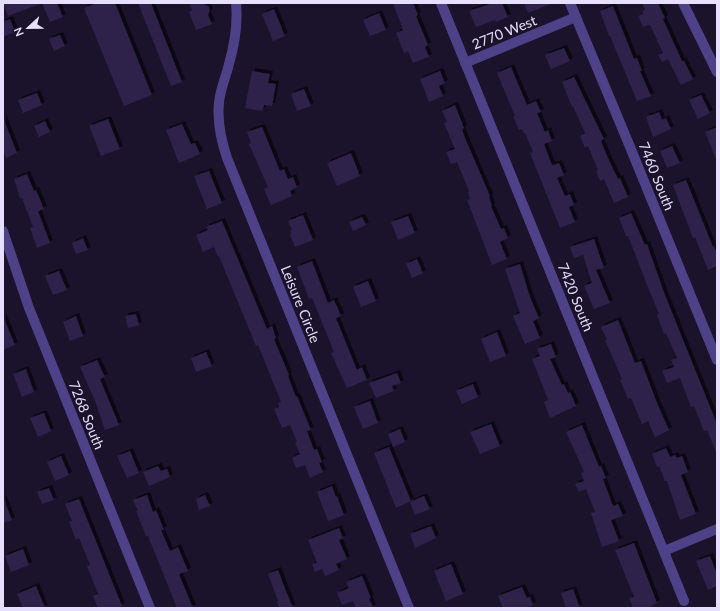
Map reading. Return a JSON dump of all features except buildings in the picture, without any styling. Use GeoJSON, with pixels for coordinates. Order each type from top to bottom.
{"type":"FeatureCollection","features":[{"type":"Feature","properties":{"kind":"street","name":"Leisure Circle"},"geometry":{"type":"LineString","coordinates":[[236,3],[236,37],[219,103],[221,139],[227,158],[409,608]]}},
{"type":"Feature","properties":{"kind":"street","name":"7420 South"},"geometry":{"type":"LineString","coordinates":[[441,3],[684,602]]}},
{"type":"Feature","properties":{"kind":"street","name":"7460 South"},"geometry":{"type":"LineString","coordinates":[[570,3],[717,360]]}},
{"type":"Feature","properties":{"kind":"street"},"geometry":{"type":"LineString","coordinates":[[683,3],[717,72]]}},
{"type":"Feature","properties":{"kind":"street","name":"2770 West"},"geometry":{"type":"LineString","coordinates":[[465,62],[576,18]]}},
{"type":"Feature","properties":{"kind":"street","name":"7268 South"},"geometry":{"type":"LineString","coordinates":[[3,231],[29,308],[150,608]]}},
{"type":"Feature","properties":{"kind":"street"},"geometry":{"type":"LineString","coordinates":[[664,551],[717,530]]}}]}
